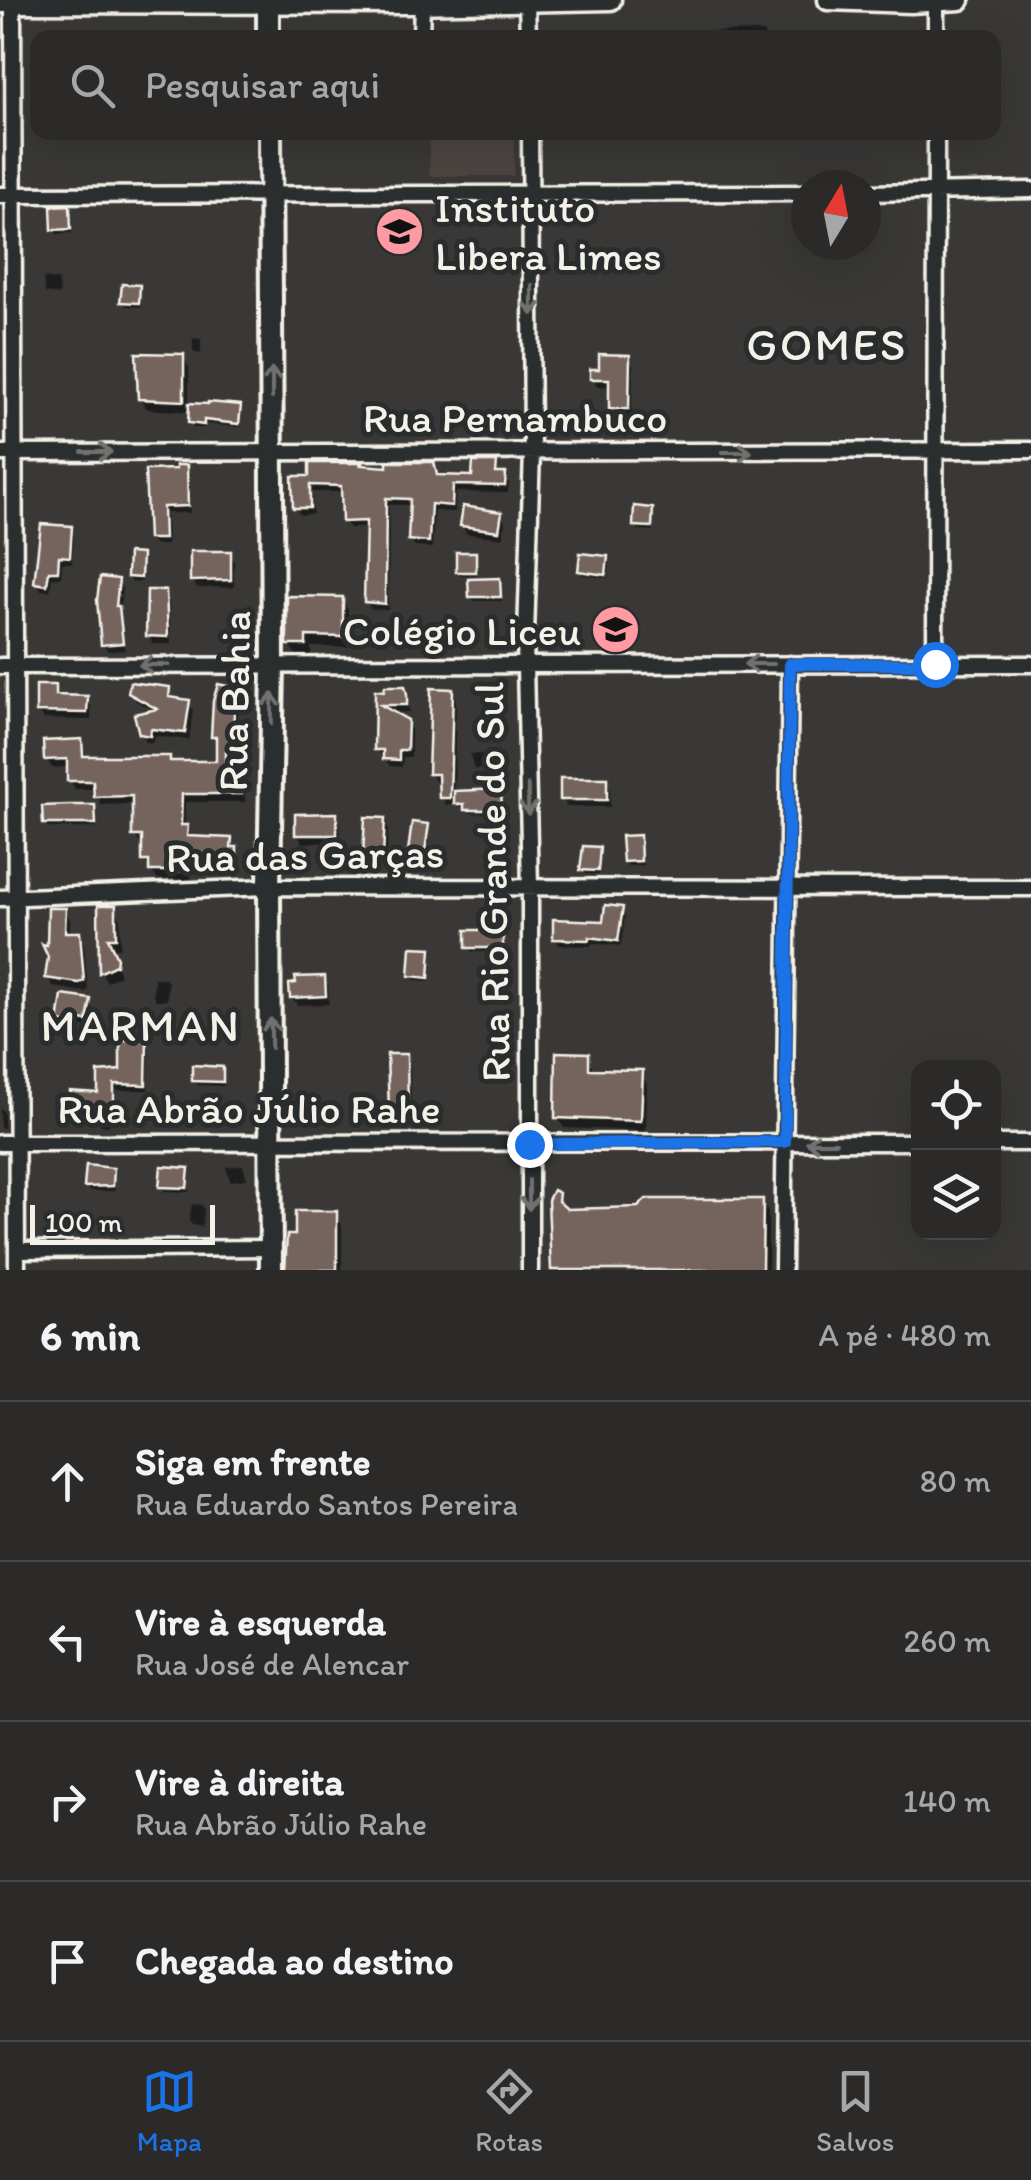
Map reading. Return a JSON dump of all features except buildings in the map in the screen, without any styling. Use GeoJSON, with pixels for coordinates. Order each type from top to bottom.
{"type":"FeatureCollection","features":[{"type":"Feature","properties":{"kind":"main road"},"geometry":{"type":"LineString","coordinates":[[268,2],[268,30]]}},
{"type":"Feature","properties":{"kind":"main road","name":"Rua Bahia"},"geometry":{"type":"LineString","coordinates":[[270,140],[273,665],[268,887],[272,1270]]}},
{"type":"Feature","properties":{"kind":"street"},"geometry":{"type":"LineString","coordinates":[[18,1270],[16,898],[8,666],[9,2],[610,0]]}},
{"type":"Feature","properties":{"kind":"street"},"geometry":{"type":"LineString","coordinates":[[828,0],[960,0]]}},
{"type":"Feature","properties":{"kind":"street"},"geometry":{"type":"LineString","coordinates":[[526,1],[528,30]]}},
{"type":"Feature","properties":{"kind":"street"},"geometry":{"type":"LineString","coordinates":[[936,1],[936,30]]}},
{"type":"Feature","properties":{"kind":"street"},"geometry":{"type":"LineString","coordinates":[[413,2],[419,30]]}},
{"type":"Feature","properties":{"kind":"street","name":"Rua Rio Grande do Sul"},"geometry":{"type":"LineString","coordinates":[[530,140],[532,452],[525,665],[530,888],[530,1270]]}},
{"type":"Feature","properties":{"kind":"street"},"geometry":{"type":"LineString","coordinates":[[935,664],[936,140]]}},
{"type":"Feature","properties":{"kind":"street"},"geometry":{"type":"LineString","coordinates":[[881,193],[1031,190]]}},
{"type":"Feature","properties":{"kind":"street"},"geometry":{"type":"LineString","coordinates":[[8,195],[791,193]]}},
{"type":"Feature","properties":{"kind":"street","name":"Rua Pernambuco"},"geometry":{"type":"LineString","coordinates":[[8,452],[1031,450]]}},
{"type":"Feature","properties":{"kind":"street"},"geometry":{"type":"LineString","coordinates":[[783,1270],[790,664]]}},
{"type":"Feature","properties":{"kind":"street"},"geometry":{"type":"LineString","coordinates":[[8,666],[1031,664]]}},
{"type":"Feature","properties":{"kind":"street","name":"Rua das Garças"},"geometry":{"type":"LineString","coordinates":[[0,898],[268,887],[1031,888]]}},
{"type":"Feature","properties":{"kind":"street","name":"Rua Abrão Júlio Rahe"},"geometry":{"type":"LineString","coordinates":[[0,1143],[911,1142]]}},
{"type":"Feature","properties":{"kind":"street"},"geometry":{"type":"LineString","coordinates":[[1001,1142],[1031,1143]]}},
{"type":"Feature","properties":{"kind":"street"},"geometry":{"type":"LineString","coordinates":[[18,1250],[272,1248]]}},
{"type":"Feature","properties":{"kind":"shaded area"},"geometry":{"type":"Polygon","coordinates":[[[429,140],[514,140],[514,176],[429,176],[429,140]]]}},
{"type":"Feature","properties":{"kind":"place","name":"Instituto Libera Limes"},"geometry":{"type":"Point","coordinates":[400,231]}},
{"type":"Feature","properties":{"kind":"place","name":"Colégio Liceu"},"geometry":{"type":"Point","coordinates":[616,630]}},
{"type":"Feature","properties":{"kind":"district","name":"GOMES"},"geometry":{"type":"Point","coordinates":[827,344]}},
{"type":"Feature","properties":{"kind":"district","name":"MARMAN"},"geometry":{"type":"Point","coordinates":[141,1025]}},
{"type":"Feature","properties":{"kind":"route"},"geometry":{"type":"LineString","coordinates":[[529,1144],[785,1142],[790,664],[935,664]]}}]}
